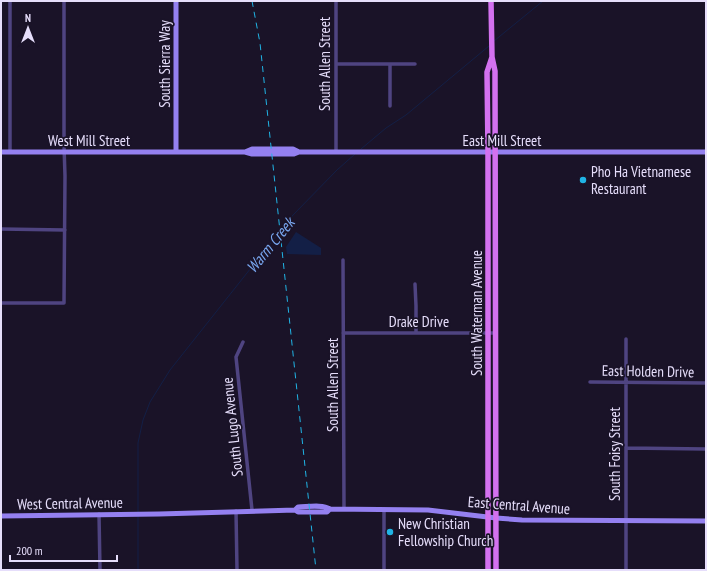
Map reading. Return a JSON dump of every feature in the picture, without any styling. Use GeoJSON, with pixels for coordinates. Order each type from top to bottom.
{"type":"FeatureCollection","features":[{"type":"Feature","properties":{"kind":"main road","name":"South Waterman Avenue"},"geometry":{"type":"LineString","coordinates":[[491,1],[492,57],[495,71],[496,570]]}},
{"type":"Feature","properties":{"kind":"main road","name":"South Waterman Avenue"},"geometry":{"type":"LineString","coordinates":[[488,570],[488,72],[492,57]]}},
{"type":"Feature","properties":{"kind":"main road"},"geometry":{"type":"LineString","coordinates":[[488,72],[491,73],[491,106],[495,112]]}},
{"type":"Feature","properties":{"kind":"main road"},"geometry":{"type":"LineString","coordinates":[[488,415],[492,417],[492,429],[496,445]]}},
{"type":"Feature","properties":{"kind":"street"},"geometry":{"type":"LineString","coordinates":[[10,1],[10,152]]}},
{"type":"Feature","properties":{"kind":"street"},"geometry":{"type":"LineString","coordinates":[[1,303],[64,303],[66,176],[64,152],[64,1]]}},
{"type":"Feature","properties":{"kind":"street","name":"South Sierra Way"},"geometry":{"type":"LineString","coordinates":[[176,1],[176,152]]}},
{"type":"Feature","properties":{"kind":"street","name":"South Allen Street"},"geometry":{"type":"LineString","coordinates":[[336,1],[336,152]]}},
{"type":"Feature","properties":{"kind":"street"},"geometry":{"type":"LineString","coordinates":[[336,64],[414,64]]}},
{"type":"Feature","properties":{"kind":"street"},"geometry":{"type":"LineString","coordinates":[[390,64],[390,106]]}},
{"type":"Feature","properties":{"kind":"street","name":"East Mill Street"},"geometry":{"type":"LineString","coordinates":[[176,152],[246,152],[252,149],[293,149],[299,152],[706,152]]}},
{"type":"Feature","properties":{"kind":"street","name":"West Mill Street"},"geometry":{"type":"LineString","coordinates":[[1,152],[176,152]]}},
{"type":"Feature","properties":{"kind":"street"},"geometry":{"type":"LineString","coordinates":[[1,229],[65,230]]}},
{"type":"Feature","properties":{"kind":"street","name":"South Allen Street"},"geometry":{"type":"LineString","coordinates":[[343,260],[344,509]]}},
{"type":"Feature","properties":{"kind":"street"},"geometry":{"type":"LineString","coordinates":[[415,284],[416,333]]}},
{"type":"Feature","properties":{"kind":"street","name":"Drake Drive"},"geometry":{"type":"LineString","coordinates":[[343,333],[496,333]]}},
{"type":"Feature","properties":{"kind":"street","name":"South Foisy Street"},"geometry":{"type":"LineString","coordinates":[[626,339],[626,570]]}},
{"type":"Feature","properties":{"kind":"street","name":"South Lugo Avenue"},"geometry":{"type":"LineString","coordinates":[[243,342],[236,357],[252,510]]}},
{"type":"Feature","properties":{"kind":"street","name":"East Holden Drive"},"geometry":{"type":"LineString","coordinates":[[590,382],[706,383]]}},
{"type":"Feature","properties":{"kind":"street"},"geometry":{"type":"LineString","coordinates":[[626,448],[706,449]]}},
{"type":"Feature","properties":{"kind":"street","name":"East Central Avenue"},"geometry":{"type":"LineString","coordinates":[[140,514],[295,510],[298,507],[326,507],[330,509],[428,510],[528,520],[706,522]]}},
{"type":"Feature","properties":{"kind":"street"},"geometry":{"type":"LineString","coordinates":[[384,509],[384,570]]}},
{"type":"Feature","properties":{"kind":"street"},"geometry":{"type":"LineString","coordinates":[[236,511],[237,570]]}},
{"type":"Feature","properties":{"kind":"street"},"geometry":{"type":"LineString","coordinates":[[99,514],[100,570]]}},
{"type":"Feature","properties":{"kind":"street","name":"West Central Avenue"},"geometry":{"type":"LineString","coordinates":[[1,516],[140,514]]}},
{"type":"Feature","properties":{"kind":"water"},"geometry":{"type":"Polygon","coordinates":[[[296,232],[321,248],[321,255],[287,254],[286,247],[296,232]]]}},
{"type":"Feature","properties":{"kind":"waterway","name":"Warm Creek"},"geometry":{"type":"LineString","coordinates":[[494,41],[543,1]]}},
{"type":"Feature","properties":{"kind":"waterway","name":"Warm Creek"},"geometry":{"type":"LineString","coordinates":[[361,149],[386,128],[406,115],[489,46]]}},
{"type":"Feature","properties":{"kind":"waterway","name":"Warm Creek"},"geometry":{"type":"LineString","coordinates":[[138,512],[138,443],[143,420],[150,402],[170,370],[293,215],[337,170],[355,154]]}},
{"type":"Feature","properties":{"kind":"waterway","name":"Warm Creek"},"geometry":{"type":"LineString","coordinates":[[138,515],[138,570]]}},
{"type":"Feature","properties":{"kind":"railway"},"geometry":{"type":"LineString","coordinates":[[252,1],[260,43],[316,570]]}},
{"type":"Feature","properties":{"kind":"place","name":"Pho Ha Vietnamese Restaurant"},"geometry":{"type":"Point","coordinates":[583,180]}},
{"type":"Feature","properties":{"kind":"place","name":"New Christian Fellowship Church"},"geometry":{"type":"Point","coordinates":[390,532]}}]}
